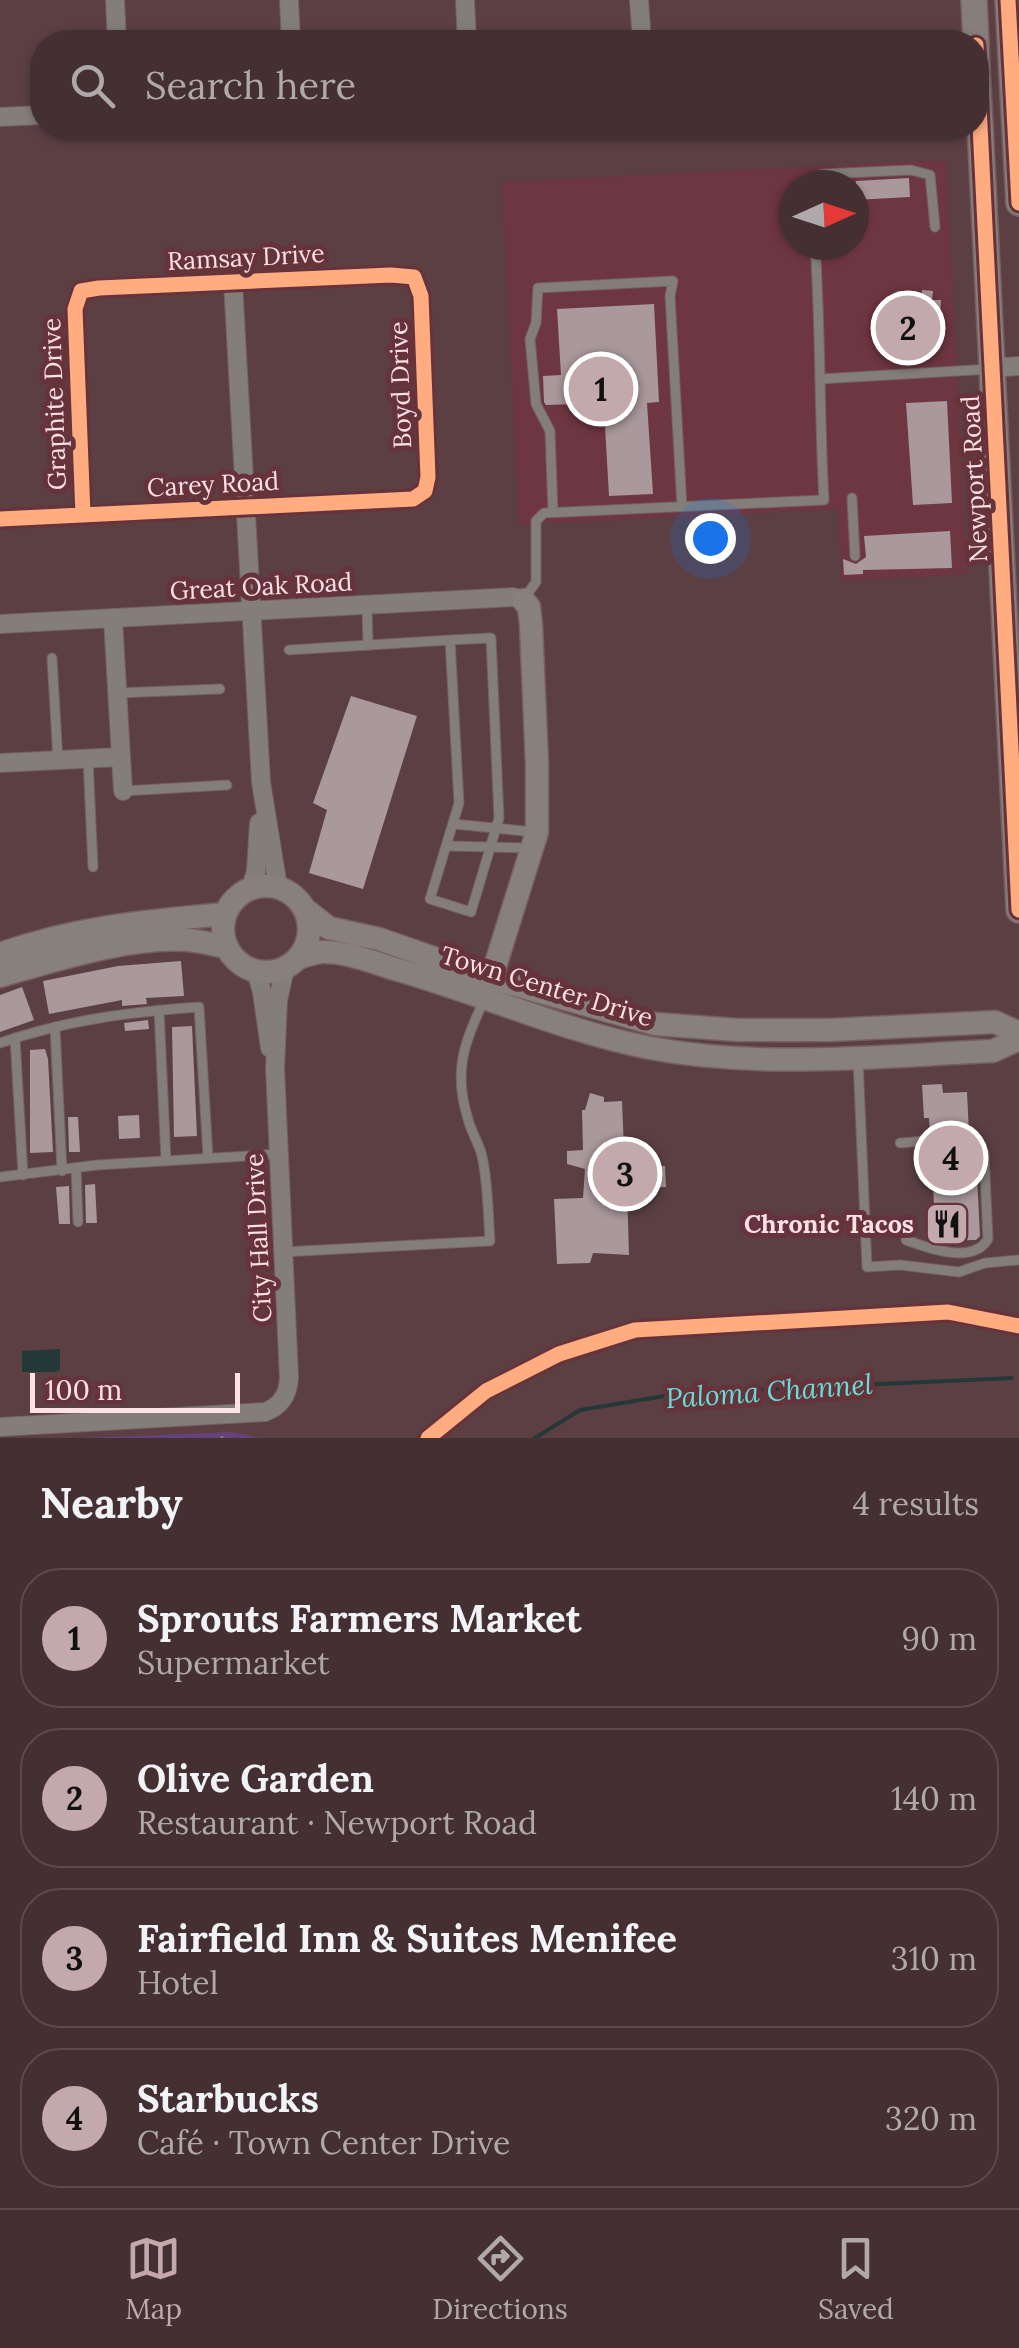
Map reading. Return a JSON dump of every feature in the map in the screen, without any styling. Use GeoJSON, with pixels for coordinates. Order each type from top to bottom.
{"type":"FeatureCollection","features":[{"type":"Feature","properties":{"kind":"main road","name":"Newport Road"},"geometry":{"type":"LineString","coordinates":[[974,0],[975,30]]}},
{"type":"Feature","properties":{"kind":"main road"},"geometry":{"type":"LineString","coordinates":[[1008,0],[1019,203]]}},
{"type":"Feature","properties":{"kind":"main road","name":"Newport Road"},"geometry":{"type":"LineString","coordinates":[[985,140],[1006,367],[1019,910]]}},
{"type":"Feature","properties":{"kind":"street"},"geometry":{"type":"LineString","coordinates":[[115,0],[116,30]]}},
{"type":"Feature","properties":{"kind":"street"},"geometry":{"type":"LineString","coordinates":[[288,0],[290,30]]}},
{"type":"Feature","properties":{"kind":"street"},"geometry":{"type":"LineString","coordinates":[[465,0],[466,30]]}},
{"type":"Feature","properties":{"kind":"street"},"geometry":{"type":"LineString","coordinates":[[639,0],[641,30]]}},
{"type":"Feature","properties":{"kind":"street"},"geometry":{"type":"LineString","coordinates":[[0,117],[30,116]]}},
{"type":"Feature","properties":{"kind":"street","name":"Ramsay Drive"},"geometry":{"type":"LineString","coordinates":[[80,291],[391,274],[414,278]]}},
{"type":"Feature","properties":{"kind":"street","name":"Boyd Drive"},"geometry":{"type":"LineString","coordinates":[[414,278],[421,296],[426,492]]}},
{"type":"Feature","properties":{"kind":"street"},"geometry":{"type":"LineString","coordinates":[[234,284],[261,782],[278,887],[252,888],[236,898],[225,914],[223,928],[227,948],[238,962],[256,971]]}},
{"type":"Feature","properties":{"kind":"street","name":"Graphite Drive"},"geometry":{"type":"LineString","coordinates":[[80,291],[74,309],[83,515]]}},
{"type":"Feature","properties":{"kind":"street","name":"Carey Road"},"geometry":{"type":"LineString","coordinates":[[0,519],[413,499],[426,492]]}},
{"type":"Feature","properties":{"kind":"street","name":"Great Oak Road"},"geometry":{"type":"LineString","coordinates":[[0,624],[513,597],[524,600]]}},
{"type":"Feature","properties":{"kind":"street"},"geometry":{"type":"LineString","coordinates":[[488,988],[534,840],[538,764],[530,607],[524,600]]}},
{"type":"Feature","properties":{"kind":"street"},"geometry":{"type":"LineString","coordinates":[[113,619],[122,791]]}},
{"type":"Feature","properties":{"kind":"street"},"geometry":{"type":"LineString","coordinates":[[0,764],[120,757]]}},
{"type":"Feature","properties":{"kind":"street"},"geometry":{"type":"LineString","coordinates":[[252,888],[261,782]]}},
{"type":"Feature","properties":{"kind":"street","name":"Town Center Drive"},"geometry":{"type":"LineString","coordinates":[[256,971],[274,972],[320,952],[351,956],[488,988],[656,1024],[738,1030],[830,1030],[994,1022],[1019,1036],[996,1051],[858,1058],[764,1060],[650,1048],[593,1034],[488,988],[378,939],[329,928],[292,894],[278,887]]}},
{"type":"Feature","properties":{"kind":"street"},"geometry":{"type":"LineString","coordinates":[[292,963],[309,935],[306,910]]}},
{"type":"Feature","properties":{"kind":"street"},"geometry":{"type":"LineString","coordinates":[[0,954],[48,937],[112,924],[225,914]]}},
{"type":"Feature","properties":{"kind":"street"},"geometry":{"type":"LineString","coordinates":[[0,976],[63,957],[129,945],[187,940],[227,948]]}},
{"type":"Feature","properties":{"kind":"street","name":"City Hall Drive"},"geometry":{"type":"LineString","coordinates":[[0,1427],[265,1412],[280,1403],[290,1378],[274,1068],[278,1000],[292,963]]}},
{"type":"Feature","properties":{"kind":"street","name":"City Hall Drive"},"geometry":{"type":"LineString","coordinates":[[256,971],[274,1068]]}},
{"type":"Feature","properties":{"kind":"street"},"geometry":{"type":"LineString","coordinates":[[695,1054],[710,1039],[802,1043],[830,1030]]}},
{"type":"Feature","properties":{"kind":"lane"},"geometry":{"type":"LineString","coordinates":[[869,172],[911,170],[930,175],[935,227]]}},
{"type":"Feature","properties":{"kind":"lane"},"geometry":{"type":"LineString","coordinates":[[524,600],[536,582],[536,521],[544,512],[824,500],[816,260]]}},
{"type":"Feature","properties":{"kind":"lane"},"geometry":{"type":"LineString","coordinates":[[552,512],[550,430],[536,404],[530,339],[536,323],[538,288],[673,281],[670,296],[682,506]]}},
{"type":"Feature","properties":{"kind":"lane"},"geometry":{"type":"LineString","coordinates":[[820,380],[1006,367]]}},
{"type":"Feature","properties":{"kind":"lane"},"geometry":{"type":"LineString","coordinates":[[852,498],[854,556]]}},
{"type":"Feature","properties":{"kind":"lane"},"geometry":{"type":"LineString","coordinates":[[367,606],[368,645]]}},
{"type":"Feature","properties":{"kind":"lane"},"geometry":{"type":"LineString","coordinates":[[289,650],[450,640],[491,638],[499,818],[471,912],[430,899],[459,803],[450,640]]}},
{"type":"Feature","properties":{"kind":"lane"},"geometry":{"type":"LineString","coordinates":[[52,658],[58,760]]}},
{"type":"Feature","properties":{"kind":"lane"},"geometry":{"type":"LineString","coordinates":[[116,693],[220,689]]}},
{"type":"Feature","properties":{"kind":"lane"},"geometry":{"type":"LineString","coordinates":[[88,759],[93,867]]}},
{"type":"Feature","properties":{"kind":"lane"},"geometry":{"type":"LineString","coordinates":[[122,791],[228,785]]}},
{"type":"Feature","properties":{"kind":"lane"},"geometry":{"type":"LineString","coordinates":[[454,824],[496,827],[534,840]]}},
{"type":"Feature","properties":{"kind":"lane"},"geometry":{"type":"LineString","coordinates":[[448,846],[534,840]]}},
{"type":"Feature","properties":{"kind":"lane"},"geometry":{"type":"LineString","coordinates":[[283,1252],[490,1241],[481,1151],[468,1122],[460,1084],[463,1047],[488,988]]}},
{"type":"Feature","properties":{"kind":"lane"},"geometry":{"type":"LineString","coordinates":[[0,1044],[118,1013],[198,1007],[208,1157]]}},
{"type":"Feature","properties":{"kind":"lane"},"geometry":{"type":"LineString","coordinates":[[159,1010],[166,1160]]}},
{"type":"Feature","properties":{"kind":"lane"},"geometry":{"type":"LineString","coordinates":[[55,1027],[62,1170]]}},
{"type":"Feature","properties":{"kind":"lane"},"geometry":{"type":"LineString","coordinates":[[16,1038],[23,1174]]}},
{"type":"Feature","properties":{"kind":"lane"},"geometry":{"type":"LineString","coordinates":[[858,1058],[867,1267],[900,1265],[959,1272],[985,1263],[1019,1260]]}},
{"type":"Feature","properties":{"kind":"lane"},"geometry":{"type":"LineString","coordinates":[[900,1144],[968,1140],[981,1146],[984,1153],[988,1239],[985,1245],[979,1250],[940,1252],[906,1240]]}},
{"type":"Feature","properties":{"kind":"lane"},"geometry":{"type":"LineString","coordinates":[[0,1177],[166,1160],[278,1154]]}},
{"type":"Feature","properties":{"kind":"lane"},"geometry":{"type":"LineString","coordinates":[[76,1168],[78,1222]]}},
{"type":"Feature","properties":{"kind":"shaded area"},"geometry":{"type":"Polygon","coordinates":[[[946,160],[967,574],[842,581],[838,509],[519,525],[502,182],[946,160]]]}},
{"type":"Feature","properties":{"kind":"shaded area"},"geometry":{"type":"Polygon","coordinates":[[[232,1432],[261,1438],[83,1438],[232,1432]]]}},
{"type":"Feature","properties":{"kind":"water"},"geometry":{"type":"Polygon","coordinates":[[[60,1349],[60,1370],[22,1372],[22,1351],[60,1349]]]}},
{"type":"Feature","properties":{"kind":"building"},"geometry":{"type":"Polygon","coordinates":[[[909,178],[910,197],[869,199],[869,180],[909,178]]]}},
{"type":"Feature","properties":{"kind":"building"},"geometry":{"type":"Polygon","coordinates":[[[897,291],[933,291],[932,300],[941,300],[939,340],[921,339],[920,347],[876,344],[877,318],[882,318],[883,307],[896,307],[897,291]]]}},
{"type":"Feature","properties":{"kind":"building"},"geometry":{"type":"Polygon","coordinates":[[[654,304],[659,402],[647,403],[653,494],[609,496],[604,408],[579,409],[578,404],[544,402],[543,376],[561,375],[557,309],[654,304]]]}},
{"type":"Feature","properties":{"kind":"building"},"geometry":{"type":"Polygon","coordinates":[[[947,401],[952,503],[913,505],[906,403],[947,401]]]}},
{"type":"Feature","properties":{"kind":"building"},"geometry":{"type":"Polygon","coordinates":[[[950,531],[952,568],[863,570],[863,574],[844,575],[843,559],[856,564],[866,557],[864,536],[950,531]]]}},
{"type":"Feature","properties":{"kind":"building"},"geometry":{"type":"Polygon","coordinates":[[[351,696],[417,716],[363,889],[309,873],[327,810],[313,803],[351,696]]]}},
{"type":"Feature","properties":{"kind":"building"},"geometry":{"type":"Polygon","coordinates":[[[181,961],[184,996],[146,998],[147,1004],[122,1006],[122,1000],[49,1014],[43,981],[118,966],[181,961]]]}},
{"type":"Feature","properties":{"kind":"building"},"geometry":{"type":"Polygon","coordinates":[[[22,987],[34,1020],[0,1032],[0,995],[22,987]]]}},
{"type":"Feature","properties":{"kind":"building"},"geometry":{"type":"Polygon","coordinates":[[[148,1020],[149,1029],[125,1031],[124,1023],[148,1020]]]}},
{"type":"Feature","properties":{"kind":"building"},"geometry":{"type":"Polygon","coordinates":[[[192,1026],[197,1136],[174,1137],[172,1027],[192,1026]]]}},
{"type":"Feature","properties":{"kind":"building"},"geometry":{"type":"Polygon","coordinates":[[[45,1049],[53,1152],[30,1153],[30,1050],[45,1049]]]}},
{"type":"Feature","properties":{"kind":"building"},"geometry":{"type":"Polygon","coordinates":[[[942,1084],[943,1093],[967,1092],[969,1133],[930,1132],[929,1118],[924,1118],[922,1085],[942,1084]]]}},
{"type":"Feature","properties":{"kind":"building"},"geometry":{"type":"Polygon","coordinates":[[[590,1093],[604,1097],[604,1102],[622,1101],[624,1149],[632,1148],[633,1167],[665,1166],[666,1187],[627,1188],[629,1255],[593,1253],[590,1263],[557,1264],[554,1199],[583,1198],[585,1169],[567,1164],[567,1151],[583,1150],[582,1110],[590,1093]]]}},
{"type":"Feature","properties":{"kind":"building"},"geometry":{"type":"Polygon","coordinates":[[[139,1115],[140,1138],[119,1139],[118,1116],[139,1115]]]}},
{"type":"Feature","properties":{"kind":"building"},"geometry":{"type":"Polygon","coordinates":[[[68,1117],[78,1117],[80,1152],[69,1152],[68,1117]]]}},
{"type":"Feature","properties":{"kind":"building"},"geometry":{"type":"Polygon","coordinates":[[[931,1148],[957,1148],[976,1156],[980,1236],[976,1240],[936,1241],[931,1148]]]}},
{"type":"Feature","properties":{"kind":"building"},"geometry":{"type":"Polygon","coordinates":[[[95,1184],[97,1223],[86,1223],[85,1185],[95,1184]]]}},
{"type":"Feature","properties":{"kind":"building"},"geometry":{"type":"Polygon","coordinates":[[[69,1186],[70,1224],[59,1224],[56,1187],[69,1186]]]}},
{"type":"Feature","properties":{"kind":"waterway","name":"Paloma Channel"},"geometry":{"type":"LineString","coordinates":[[535,1438],[580,1410],[683,1393],[1012,1378]]}},
{"type":"Feature","properties":{"kind":"cycle path"},"geometry":{"type":"LineString","coordinates":[[1008,0],[1019,203]]}},
{"type":"Feature","properties":{"kind":"cycle path"},"geometry":{"type":"LineString","coordinates":[[981,140],[1019,910]]}},
{"type":"Feature","properties":{"kind":"cycle path"},"geometry":{"type":"LineString","coordinates":[[0,519],[413,499],[425,491],[428,477],[421,296],[414,277],[81,291],[75,309],[83,515]]}},
{"type":"Feature","properties":{"kind":"cycle path"},"geometry":{"type":"LineString","coordinates":[[428,1438],[486,1391],[559,1354],[635,1330],[948,1312],[1019,1326]]}},
{"type":"Feature","properties":{"kind":"place","name":"Olive Garden"},"geometry":{"type":"Point","coordinates":[908,328]}},
{"type":"Feature","properties":{"kind":"place","name":"Sprouts Farmers Market"},"geometry":{"type":"Point","coordinates":[601,389]}},
{"type":"Feature","properties":{"kind":"place","name":"Starbucks"},"geometry":{"type":"Point","coordinates":[951,1158]}},
{"type":"Feature","properties":{"kind":"place","name":"Fairfield Inn & Suites Menifee"},"geometry":{"type":"Point","coordinates":[625,1174]}},
{"type":"Feature","properties":{"kind":"place","name":"Chronic Tacos"},"geometry":{"type":"Point","coordinates":[947,1224]}}]}
